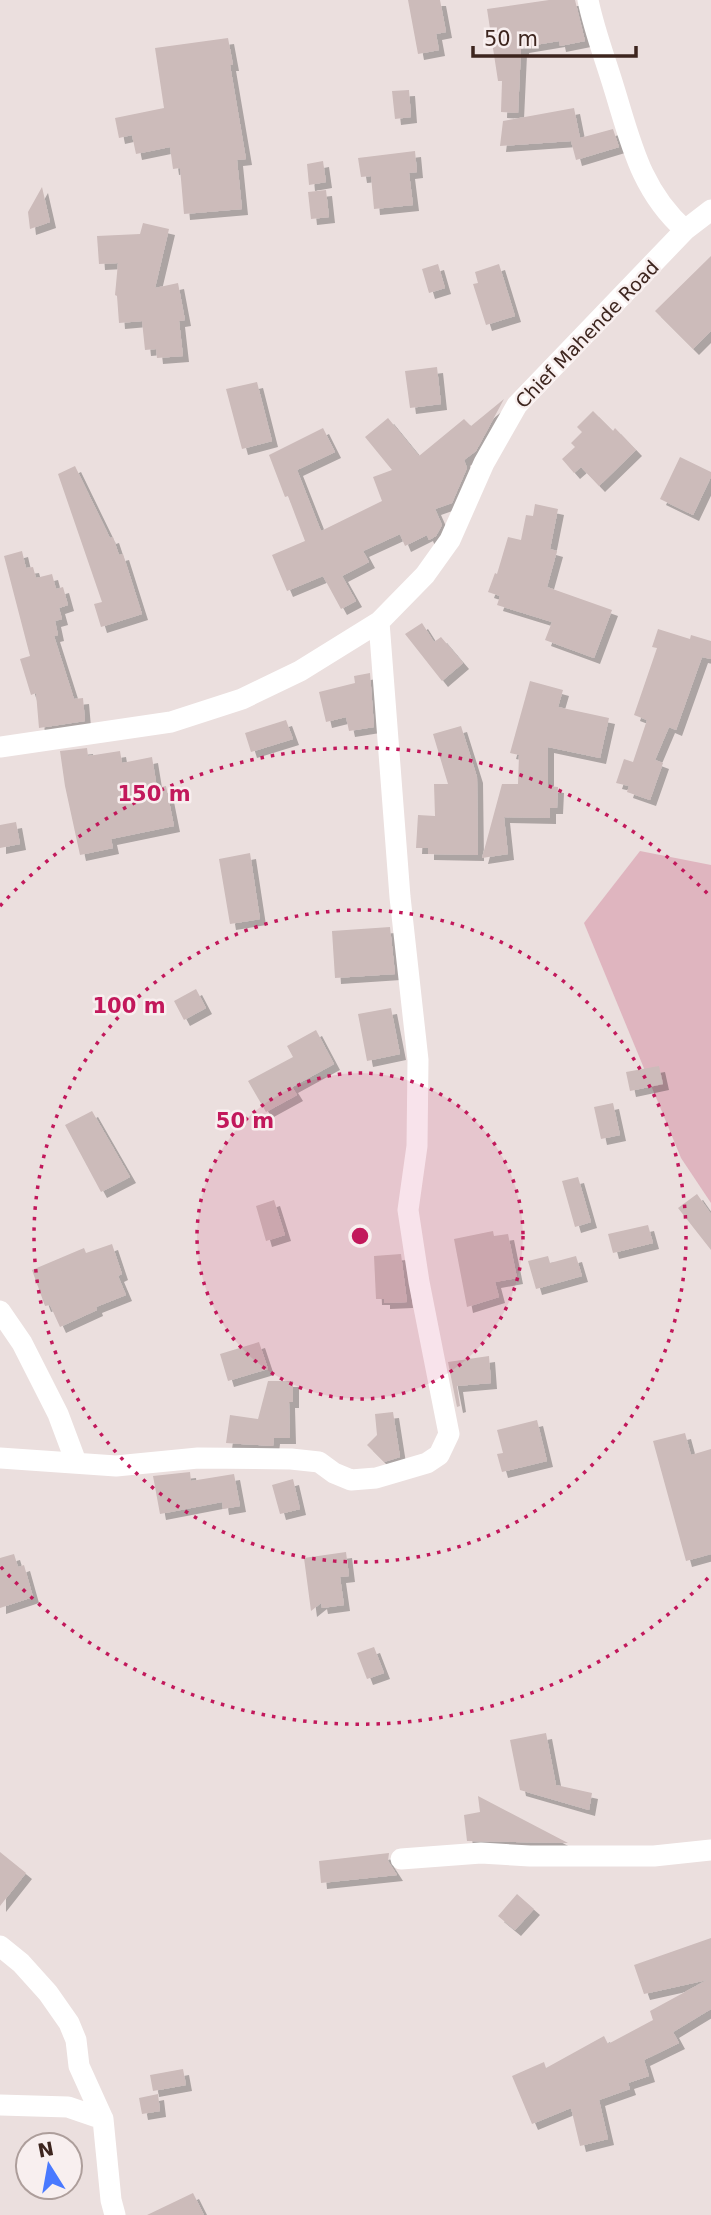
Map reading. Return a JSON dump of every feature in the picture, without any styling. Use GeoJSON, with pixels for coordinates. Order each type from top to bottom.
{"type":"FeatureCollection","features":[{"type":"Feature","properties":{"kind":"street"},"geometry":{"type":"LineString","coordinates":[[588,0],[593,26],[632,151],[661,205],[685,230]]}},
{"type":"Feature","properties":{"kind":"street","name":"Chief Mahende Road"},"geometry":{"type":"LineString","coordinates":[[0,747],[171,722],[242,699],[300,671],[379,622],[425,575],[450,540],[484,463],[517,405],[685,230],[711,210]]}},
{"type":"Feature","properties":{"kind":"street"},"geometry":{"type":"LineString","coordinates":[[0,1458],[116,1466],[198,1458],[291,1459],[319,1462],[351,1480],[376,1478],[426,1463],[439,1455],[449,1434],[419,1282],[408,1210],[418,1146],[418,1060],[400,897],[379,622]]}},
{"type":"Feature","properties":{"kind":"street"},"geometry":{"type":"LineString","coordinates":[[0,1311],[22,1343],[58,1414],[76,1462]]}},
{"type":"Feature","properties":{"kind":"street"},"geometry":{"type":"LineString","coordinates":[[401,1859],[481,1853],[530,1856],[654,1856],[711,1850]]}},
{"type":"Feature","properties":{"kind":"street"},"geometry":{"type":"LineString","coordinates":[[0,1947],[21,1963],[69,2023],[76,2040],[79,2066],[103,2119],[115,2215]]}},
{"type":"Feature","properties":{"kind":"street"},"geometry":{"type":"LineString","coordinates":[[0,2105],[68,2107],[103,2119]]}},
{"type":"Feature","properties":{"kind":"shaded area"},"geometry":{"type":"Polygon","coordinates":[[[640,851],[711,865],[711,1203],[681,1158],[584,923],[640,851]]]}},
{"type":"Feature","properties":{"kind":"building"},"geometry":{"type":"Polygon","coordinates":[[[408,0],[440,0],[446,32],[436,34],[439,50],[418,54],[408,0]]]}},
{"type":"Feature","properties":{"kind":"building"},"geometry":{"type":"Polygon","coordinates":[[[549,0],[575,0],[585,41],[560,46],[559,41],[523,47],[518,113],[501,112],[502,81],[498,81],[487,9],[549,0]]]}},
{"type":"Feature","properties":{"kind":"building"},"geometry":{"type":"Polygon","coordinates":[[[228,38],[246,159],[237,160],[242,209],[184,214],[180,168],[173,169],[170,147],[136,154],[132,135],[119,138],[115,118],[164,108],[155,48],[228,38]]]}},
{"type":"Feature","properties":{"kind":"building"},"geometry":{"type":"Polygon","coordinates":[[[409,90],[411,117],[395,119],[392,91],[409,90]]]}},
{"type":"Feature","properties":{"kind":"building"},"geometry":{"type":"Polygon","coordinates":[[[574,108],[580,138],[613,129],[619,147],[576,160],[571,141],[500,146],[503,121],[574,108]]]}},
{"type":"Feature","properties":{"kind":"building"},"geometry":{"type":"Polygon","coordinates":[[[415,151],[417,172],[409,173],[413,205],[374,209],[371,176],[361,177],[358,158],[415,151]]]}},
{"type":"Feature","properties":{"kind":"building"},"geometry":{"type":"Polygon","coordinates":[[[323,161],[326,182],[309,185],[307,164],[323,161]]]}},
{"type":"Feature","properties":{"kind":"building"},"geometry":{"type":"Polygon","coordinates":[[[42,187],[50,222],[30,229],[28,212],[42,187]]]}},
{"type":"Feature","properties":{"kind":"building"},"geometry":{"type":"Polygon","coordinates":[[[326,190],[329,217],[311,219],[308,192],[326,190]]]}},
{"type":"Feature","properties":{"kind":"building"},"geometry":{"type":"Polygon","coordinates":[[[143,223],[169,229],[155,288],[178,283],[185,320],[179,321],[183,356],[157,358],[156,349],[145,350],[142,321],[119,323],[115,295],[118,263],[99,264],[97,236],[140,234],[143,223]]]}},
{"type":"Feature","properties":{"kind":"building"},"geometry":{"type":"Polygon","coordinates":[[[711,256],[711,331],[693,349],[655,311],[711,256]]]}},
{"type":"Feature","properties":{"kind":"building"},"geometry":{"type":"Polygon","coordinates":[[[438,264],[445,288],[429,293],[422,269],[438,264]]]}},
{"type":"Feature","properties":{"kind":"building"},"geometry":{"type":"Polygon","coordinates":[[[499,264],[515,316],[486,325],[473,284],[478,283],[475,272],[499,264]]]}},
{"type":"Feature","properties":{"kind":"building"},"geometry":{"type":"Polygon","coordinates":[[[437,367],[441,404],[410,408],[405,371],[437,367]]]}},
{"type":"Feature","properties":{"kind":"building"},"geometry":{"type":"Polygon","coordinates":[[[257,382],[272,441],[242,449],[226,389],[257,382]]]}},
{"type":"Feature","properties":{"kind":"building"},"geometry":{"type":"Polygon","coordinates":[[[504,399],[476,451],[464,460],[467,468],[452,503],[435,509],[442,525],[436,536],[429,540],[427,535],[405,546],[400,534],[363,551],[369,562],[342,576],[356,601],[341,609],[323,576],[287,591],[272,555],[305,541],[269,455],[323,428],[335,452],[297,470],[321,531],[382,501],[373,477],[392,470],[365,437],[388,418],[419,456],[464,419],[471,426],[504,399]]]}},
{"type":"Feature","properties":{"kind":"building"},"geometry":{"type":"Polygon","coordinates":[[[593,411],[613,431],[615,428],[636,450],[599,486],[581,467],[574,473],[562,459],[575,447],[571,443],[582,432],[577,427],[593,411]]]}},
{"type":"Feature","properties":{"kind":"building"},"geometry":{"type":"Polygon","coordinates":[[[680,457],[711,472],[693,515],[660,499],[680,457]]]}},
{"type":"Feature","properties":{"kind":"building"},"geometry":{"type":"Polygon","coordinates":[[[75,466],[110,538],[113,537],[119,555],[123,554],[142,614],[101,627],[94,604],[102,602],[58,474],[75,466]]]}},
{"type":"Feature","properties":{"kind":"building"},"geometry":{"type":"Polygon","coordinates":[[[535,504],[558,509],[550,549],[557,551],[547,587],[612,610],[594,658],[545,640],[552,622],[497,605],[500,596],[488,592],[495,573],[497,574],[508,537],[521,540],[526,515],[533,516],[535,504]]]}},
{"type":"Feature","properties":{"kind":"building"},"geometry":{"type":"Polygon","coordinates":[[[22,551],[26,568],[33,567],[36,578],[52,574],[56,589],[63,587],[68,605],[59,608],[62,619],[55,621],[58,635],[54,636],[74,699],[83,698],[85,721],[39,728],[36,693],[31,695],[20,659],[30,656],[4,556],[22,551]]]}},
{"type":"Feature","properties":{"kind":"building"},"geometry":{"type":"Polygon","coordinates":[[[422,623],[434,642],[441,637],[463,663],[442,681],[405,634],[422,623]]]}},
{"type":"Feature","properties":{"kind":"building"},"geometry":{"type":"Polygon","coordinates":[[[658,629],[690,639],[691,635],[711,641],[711,659],[702,657],[676,730],[669,727],[655,760],[663,763],[650,800],[627,792],[629,786],[616,783],[624,759],[633,762],[647,720],[634,715],[657,648],[652,647],[658,629]]]}},
{"type":"Feature","properties":{"kind":"building"},"geometry":{"type":"Polygon","coordinates":[[[370,673],[374,727],[349,731],[346,717],[326,722],[319,692],[355,683],[354,676],[370,673]]]}},
{"type":"Feature","properties":{"kind":"building"},"geometry":{"type":"Polygon","coordinates":[[[530,681],[563,690],[558,707],[609,718],[600,758],[548,747],[548,786],[558,787],[557,808],[550,808],[550,818],[504,817],[508,854],[482,858],[502,784],[518,784],[519,755],[510,753],[530,681]]]}},
{"type":"Feature","properties":{"kind":"building"},"geometry":{"type":"Polygon","coordinates":[[[286,720],[293,739],[251,752],[245,733],[286,720]]]}},
{"type":"Feature","properties":{"kind":"building"},"geometry":{"type":"Polygon","coordinates":[[[461,726],[477,777],[478,855],[428,854],[428,848],[416,848],[418,815],[435,816],[434,784],[448,784],[433,734],[461,726]]]}},
{"type":"Feature","properties":{"kind":"building"},"geometry":{"type":"Polygon","coordinates":[[[87,748],[88,756],[120,751],[122,763],[152,757],[157,788],[166,786],[174,826],[111,839],[113,848],[80,855],[60,751],[87,748]]]}},
{"type":"Feature","properties":{"kind":"building"},"geometry":{"type":"Polygon","coordinates":[[[16,822],[20,844],[0,848],[0,825],[16,822]]]}},
{"type":"Feature","properties":{"kind":"building"},"geometry":{"type":"Polygon","coordinates":[[[250,853],[260,919],[230,924],[219,859],[250,853]]]}},
{"type":"Feature","properties":{"kind":"building"},"geometry":{"type":"Polygon","coordinates":[[[390,927],[395,974],[335,978],[332,931],[390,927]]]}},
{"type":"Feature","properties":{"kind":"building"},"geometry":{"type":"Polygon","coordinates":[[[196,989],[206,1008],[184,1020],[174,1001],[196,989]]]}},
{"type":"Feature","properties":{"kind":"building"},"geometry":{"type":"Polygon","coordinates":[[[391,1008],[400,1054],[367,1061],[358,1014],[391,1008]]]}},
{"type":"Feature","properties":{"kind":"building"},"geometry":{"type":"Polygon","coordinates":[[[316,1030],[334,1064],[292,1087],[297,1095],[266,1112],[248,1081],[293,1057],[287,1046],[316,1030]]]}},
{"type":"Feature","properties":{"kind":"building"},"geometry":{"type":"Polygon","coordinates":[[[659,1066],[663,1084],[630,1091],[626,1072],[659,1066]]]}},
{"type":"Feature","properties":{"kind":"building"},"geometry":{"type":"Polygon","coordinates":[[[613,1103],[620,1135],[601,1139],[594,1107],[613,1103]]]}},
{"type":"Feature","properties":{"kind":"building"},"geometry":{"type":"Polygon","coordinates":[[[92,1111],[130,1177],[101,1192],[65,1125],[92,1111]]]}},
{"type":"Feature","properties":{"kind":"building"},"geometry":{"type":"Polygon","coordinates":[[[578,1177],[591,1222],[575,1227],[562,1181],[578,1177]]]}},
{"type":"Feature","properties":{"kind":"building"},"geometry":{"type":"Polygon","coordinates":[[[697,1194],[711,1214],[711,1250],[678,1208],[697,1194]]]}},
{"type":"Feature","properties":{"kind":"building"},"geometry":{"type":"Polygon","coordinates":[[[274,1200],[285,1235],[266,1241],[256,1206],[274,1200]]]}},
{"type":"Feature","properties":{"kind":"building"},"geometry":{"type":"Polygon","coordinates":[[[648,1225],[653,1243],[613,1253],[608,1234],[648,1225]]]}},
{"type":"Feature","properties":{"kind":"building"},"geometry":{"type":"Polygon","coordinates":[[[493,1231],[494,1236],[508,1234],[517,1278],[495,1282],[499,1297],[467,1307],[454,1239],[493,1231]]]}},
{"type":"Feature","properties":{"kind":"building"},"geometry":{"type":"Polygon","coordinates":[[[112,1244],[122,1274],[118,1276],[126,1295],[96,1307],[97,1310],[60,1327],[50,1305],[45,1306],[32,1270],[84,1248],[86,1253],[112,1244]]]}},
{"type":"Feature","properties":{"kind":"building"},"geometry":{"type":"Polygon","coordinates":[[[401,1254],[407,1302],[384,1303],[384,1299],[376,1299],[374,1256],[401,1254]]]}},
{"type":"Feature","properties":{"kind":"building"},"geometry":{"type":"Polygon","coordinates":[[[548,1256],[550,1263],[576,1256],[582,1276],[536,1289],[528,1261],[548,1256]]]}},
{"type":"Feature","properties":{"kind":"building"},"geometry":{"type":"Polygon","coordinates":[[[259,1342],[268,1369],[228,1381],[220,1354],[259,1342]]]}},
{"type":"Feature","properties":{"kind":"building"},"geometry":{"type":"Polygon","coordinates":[[[489,1356],[491,1383],[457,1386],[460,1406],[457,1407],[448,1362],[489,1356]]]}},
{"type":"Feature","properties":{"kind":"building"},"geometry":{"type":"Polygon","coordinates":[[[268,1381],[293,1381],[293,1402],[289,1402],[290,1438],[274,1438],[273,1446],[226,1443],[230,1415],[258,1419],[268,1381]]]}},
{"type":"Feature","properties":{"kind":"building"},"geometry":{"type":"Polygon","coordinates":[[[393,1412],[400,1457],[384,1462],[367,1445],[377,1435],[375,1414],[393,1412]]]}},
{"type":"Feature","properties":{"kind":"building"},"geometry":{"type":"Polygon","coordinates":[[[537,1420],[547,1461],[502,1472],[497,1454],[503,1453],[497,1430],[537,1420]]]}},
{"type":"Feature","properties":{"kind":"building"},"geometry":{"type":"Polygon","coordinates":[[[685,1433],[691,1455],[711,1449],[711,1554],[686,1561],[653,1441],[685,1433]]]}},
{"type":"Feature","properties":{"kind":"building"},"geometry":{"type":"Polygon","coordinates":[[[190,1472],[191,1481],[234,1474],[240,1506],[223,1509],[222,1502],[160,1514],[153,1476],[190,1472]]]}},
{"type":"Feature","properties":{"kind":"building"},"geometry":{"type":"Polygon","coordinates":[[[293,1479],[300,1509],[280,1514],[272,1485],[293,1479]]]}},
{"type":"Feature","properties":{"kind":"building"},"geometry":{"type":"Polygon","coordinates":[[[346,1552],[349,1576],[340,1577],[344,1605],[322,1608],[321,1603],[311,1611],[304,1558],[346,1552]]]}},
{"type":"Feature","properties":{"kind":"building"},"geometry":{"type":"Polygon","coordinates":[[[14,1554],[18,1567],[24,1565],[33,1597],[0,1608],[0,1558],[14,1554]]]}},
{"type":"Feature","properties":{"kind":"building"},"geometry":{"type":"Polygon","coordinates":[[[374,1647],[384,1673],[367,1679],[357,1653],[374,1647]]]}},
{"type":"Feature","properties":{"kind":"building"},"geometry":{"type":"Polygon","coordinates":[[[546,1733],[556,1785],[592,1793],[589,1810],[520,1790],[510,1740],[546,1733]]]}},
{"type":"Feature","properties":{"kind":"building"},"geometry":{"type":"Polygon","coordinates":[[[478,1796],[568,1843],[467,1841],[464,1815],[480,1812],[478,1796]]]}},
{"type":"Feature","properties":{"kind":"building"},"geometry":{"type":"Polygon","coordinates":[[[0,1852],[26,1873],[0,1906],[0,1852]]]}},
{"type":"Feature","properties":{"kind":"building"},"geometry":{"type":"Polygon","coordinates":[[[389,1853],[388,1861],[397,1875],[321,1883],[319,1861],[389,1853]]]}},
{"type":"Feature","properties":{"kind":"building"},"geometry":{"type":"Polygon","coordinates":[[[517,1894],[534,1909],[515,1930],[498,1916],[517,1894]]]}},
{"type":"Feature","properties":{"kind":"building"},"geometry":{"type":"Polygon","coordinates":[[[711,1938],[711,2009],[673,2032],[679,2043],[644,2060],[649,2076],[628,2083],[630,2089],[599,2100],[608,2139],[580,2146],[571,2108],[532,2124],[512,2076],[544,2062],[546,2068],[604,2036],[608,2044],[653,2020],[650,2011],[707,1980],[644,1994],[634,1965],[711,1938]]]}},
{"type":"Feature","properties":{"kind":"building"},"geometry":{"type":"Polygon","coordinates":[[[183,2069],[186,2085],[153,2091],[150,2075],[183,2069]]]}},
{"type":"Feature","properties":{"kind":"building"},"geometry":{"type":"Polygon","coordinates":[[[158,2094],[160,2111],[142,2114],[139,2098],[158,2094]]]}},
{"type":"Feature","properties":{"kind":"building"},"geometry":{"type":"Polygon","coordinates":[[[193,2193],[204,2215],[147,2215],[193,2193]]]}}]}
